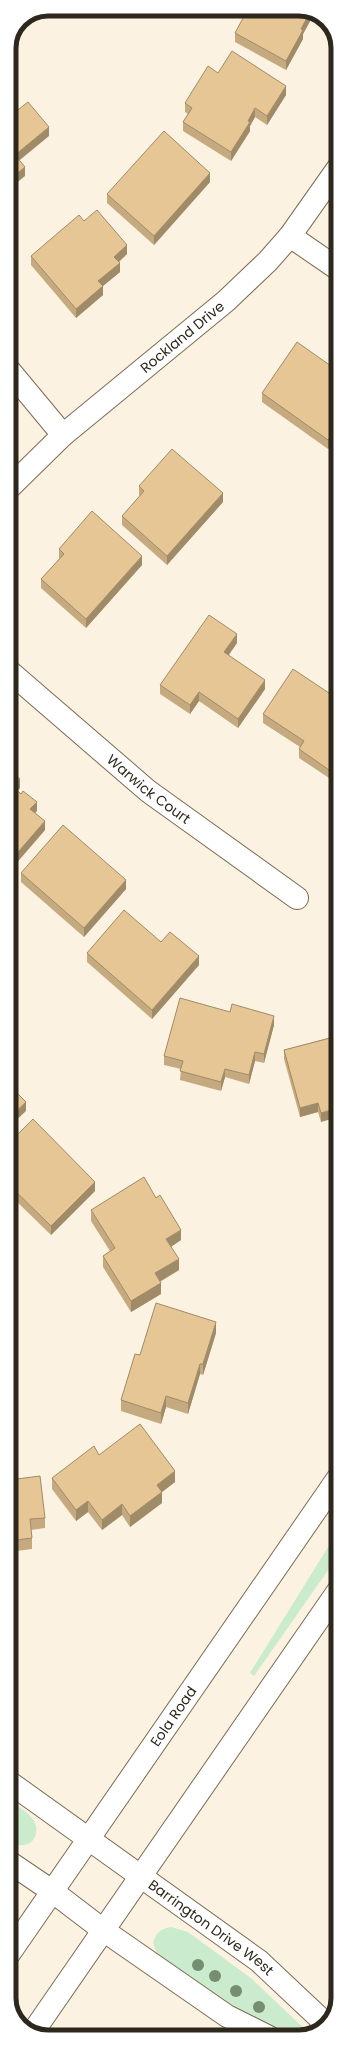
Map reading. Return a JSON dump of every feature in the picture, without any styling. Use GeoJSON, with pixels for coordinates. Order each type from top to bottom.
{"type":"FeatureCollection","features":[{"type":"Feature","properties":{"kind":"street","name":"Rockland Drive"},"geometry":{"type":"LineString","coordinates":[[16,481],[63,436],[226,301],[268,261],[290,236],[331,178]]}},
{"type":"Feature","properties":{"kind":"street"},"geometry":{"type":"LineString","coordinates":[[290,236],[331,264]]}},
{"type":"Feature","properties":{"kind":"street"},"geometry":{"type":"LineString","coordinates":[[16,379],[63,436]]}},
{"type":"Feature","properties":{"kind":"street","name":"Warwick Court"},"geometry":{"type":"LineString","coordinates":[[16,677],[148,791],[297,898]]}},
{"type":"Feature","properties":{"kind":"street","name":"Eola Road"},"geometry":{"type":"LineString","coordinates":[[16,1944],[331,1488]]}},
{"type":"Feature","properties":{"kind":"street"},"geometry":{"type":"LineString","coordinates":[[36,2028],[331,1601]]}},
{"type":"Feature","properties":{"kind":"street","name":"Barrington Drive West"},"geometry":{"type":"LineString","coordinates":[[16,1787],[259,1961],[322,2020]]}},
{"type":"Feature","properties":{"kind":"street"},"geometry":{"type":"LineString","coordinates":[[16,1867],[52,1891],[103,1930],[228,2016],[255,2030]]}},
{"type":"Feature","properties":{"kind":"green space"},"geometry":{"type":"Polygon","coordinates":[[[331,1542],[331,1566],[254,1676],[250,1673],[331,1542]]]}},
{"type":"Feature","properties":{"kind":"green space"},"geometry":{"type":"Polygon","coordinates":[[[16,1806],[26,1812],[36,1825],[36,1834],[32,1841],[29,1844],[16,1844],[16,1806]]]}},
{"type":"Feature","properties":{"kind":"green space"},"geometry":{"type":"Polygon","coordinates":[[[171,1927],[188,1932],[252,1979],[305,2030],[273,2030],[232,2010],[157,1954],[153,1943],[159,1932],[171,1927]]]}},
{"type":"Feature","properties":{"kind":"building"},"geometry":{"type":"Polygon","coordinates":[[[244,16],[307,17],[301,29],[303,30],[286,61],[235,33],[244,16]]]}},
{"type":"Feature","properties":{"kind":"building"},"geometry":{"type":"Polygon","coordinates":[[[232,51],[286,86],[267,116],[255,108],[248,121],[250,122],[231,152],[183,122],[192,108],[185,103],[208,66],[218,73],[232,51]]]}},
{"type":"Feature","properties":{"kind":"building"},"geometry":{"type":"Polygon","coordinates":[[[28,102],[49,127],[16,154],[16,111],[28,102]]]}},
{"type":"Feature","properties":{"kind":"building"},"geometry":{"type":"Polygon","coordinates":[[[164,131],[210,173],[154,236],[107,194],[164,131]]]}},
{"type":"Feature","properties":{"kind":"building"},"geometry":{"type":"Polygon","coordinates":[[[16,156],[25,167],[16,174],[16,156]]]}},
{"type":"Feature","properties":{"kind":"building"},"geometry":{"type":"Polygon","coordinates":[[[97,210],[127,245],[114,257],[120,263],[98,281],[103,286],[76,309],[31,256],[79,215],[84,221],[97,210]]]}},
{"type":"Feature","properties":{"kind":"building"},"geometry":{"type":"Polygon","coordinates":[[[297,342],[331,366],[331,436],[328,440],[262,393],[297,342]]]}},
{"type":"Feature","properties":{"kind":"building"},"geometry":{"type":"Polygon","coordinates":[[[172,449],[223,493],[167,556],[122,516],[144,491],[139,486],[172,449]]]}},
{"type":"Feature","properties":{"kind":"building"},"geometry":{"type":"Polygon","coordinates":[[[92,511],[142,556],[86,619],[41,579],[64,554],[59,549],[92,511]]]}},
{"type":"Feature","properties":{"kind":"building"},"geometry":{"type":"Polygon","coordinates":[[[209,615],[237,634],[224,652],[265,680],[238,719],[199,692],[190,705],[160,685],[209,615]]]}},
{"type":"Feature","properties":{"kind":"building"},"geometry":{"type":"Polygon","coordinates":[[[293,669],[331,694],[331,767],[329,770],[299,749],[304,741],[263,714],[293,669]]]}},
{"type":"Feature","properties":{"kind":"building"},"geometry":{"type":"Polygon","coordinates":[[[16,776],[20,779],[16,784],[16,776]]]}},
{"type":"Feature","properties":{"kind":"building"},"geometry":{"type":"Polygon","coordinates":[[[16,790],[21,794],[23,791],[37,802],[30,809],[45,821],[16,855],[16,790]]]}},
{"type":"Feature","properties":{"kind":"building"},"geometry":{"type":"Polygon","coordinates":[[[63,825],[126,880],[84,928],[21,873],[63,825]]]}},
{"type":"Feature","properties":{"kind":"building"},"geometry":{"type":"Polygon","coordinates":[[[124,910],[161,942],[170,932],[199,956],[152,1010],[87,953],[124,910]]]}},
{"type":"Feature","properties":{"kind":"building"},"geometry":{"type":"Polygon","coordinates":[[[180,998],[230,1012],[232,1004],[274,1016],[264,1054],[255,1052],[249,1075],[225,1069],[221,1082],[180,1071],[183,1061],[164,1056],[180,998]]]}},
{"type":"Feature","properties":{"kind":"building"},"geometry":{"type":"Polygon","coordinates":[[[331,1038],[331,1110],[321,1113],[318,1103],[300,1108],[284,1050],[331,1038]]]}},
{"type":"Feature","properties":{"kind":"building"},"geometry":{"type":"Polygon","coordinates":[[[16,1092],[26,1102],[16,1111],[16,1092]]]}},
{"type":"Feature","properties":{"kind":"building"},"geometry":{"type":"Polygon","coordinates":[[[33,1119],[95,1182],[51,1226],[16,1192],[16,1136],[33,1119]]]}},
{"type":"Feature","properties":{"kind":"building"},"geometry":{"type":"Polygon","coordinates":[[[144,1177],[156,1198],[160,1195],[181,1230],[166,1239],[179,1259],[155,1273],[161,1283],[131,1301],[103,1256],[115,1248],[91,1210],[144,1177]]]}},
{"type":"Feature","properties":{"kind":"building"},"geometry":{"type":"Polygon","coordinates":[[[156,1303],[216,1322],[203,1364],[200,1364],[188,1403],[166,1396],[161,1413],[121,1400],[135,1354],[140,1355],[156,1303]]]}},
{"type":"Feature","properties":{"kind":"building"},"geometry":{"type":"Polygon","coordinates":[[[140,1424],[175,1471],[157,1485],[162,1492],[130,1516],[122,1504],[102,1520],[88,1501],[76,1510],[52,1478],[94,1446],[99,1455],[140,1424]]]}},
{"type":"Feature","properties":{"kind":"building"},"geometry":{"type":"Polygon","coordinates":[[[40,1476],[45,1518],[30,1519],[32,1538],[16,1540],[16,1479],[40,1476]]]}}]}
